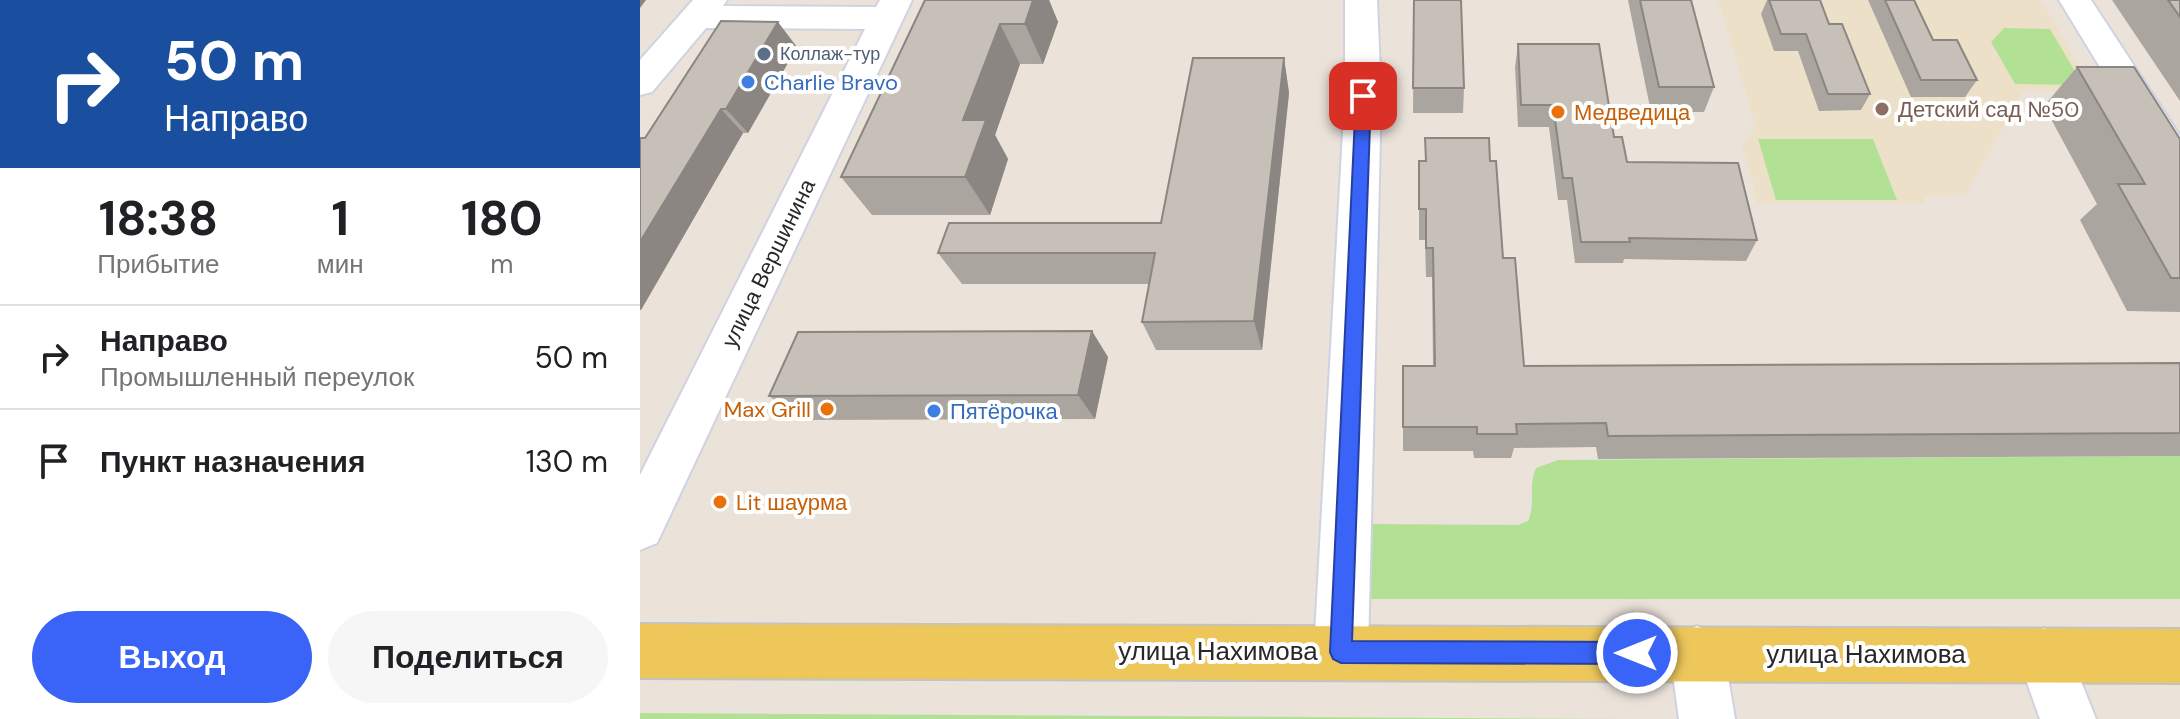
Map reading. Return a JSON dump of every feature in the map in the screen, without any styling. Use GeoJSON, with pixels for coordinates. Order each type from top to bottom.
{"type":"FeatureCollection","features":[{"type":"Feature","properties":{"kind":"main road","name":"улица Нахимова"},"geometry":{"type":"LineString","coordinates":[[640,651],[2180,656]]}},
{"type":"Feature","properties":{"kind":"street"},"geometry":{"type":"LineString","coordinates":[[1341,652],[1363,96],[1361,0]]}},
{"type":"Feature","properties":{"kind":"street"},"geometry":{"type":"LineString","coordinates":[[640,83],[705,8],[892,9]]}},
{"type":"Feature","properties":{"kind":"street","name":"улица Вершинина"},"geometry":{"type":"LineString","coordinates":[[640,526],[892,9]]}},
{"type":"Feature","properties":{"kind":"street"},"geometry":{"type":"LineString","coordinates":[[2071,11],[2180,167]]}},
{"type":"Feature","properties":{"kind":"street"},"geometry":{"type":"LineString","coordinates":[[1697,653],[1707,719]]}},
{"type":"Feature","properties":{"kind":"street"},"geometry":{"type":"LineString","coordinates":[[2044,655],[2068,719]]}},
{"type":"Feature","properties":{"kind":"shaded area","name":"Детский сад №50"},"geometry":{"type":"Polygon","coordinates":[[[1718,0],[2041,0],[2094,91],[2023,91],[1966,195],[1923,196],[1925,204],[1758,204],[1742,145],[1756,127],[1718,0]]]}},
{"type":"Feature","properties":{"kind":"green space"},"geometry":{"type":"Polygon","coordinates":[[[2004,28],[2050,29],[2083,85],[2015,84],[1991,42],[2004,28]]]}},
{"type":"Feature","properties":{"kind":"green space"},"geometry":{"type":"Polygon","coordinates":[[[1758,139],[1873,139],[1897,200],[1776,200],[1758,139]]]}},
{"type":"Feature","properties":{"kind":"green space"},"geometry":{"type":"Polygon","coordinates":[[[2180,456],[2180,599],[1366,599],[1370,524],[1518,525],[1528,521],[1530,515],[1536,468],[1558,460],[2180,456]]]}},
{"type":"Feature","properties":{"kind":"green space"},"geometry":{"type":"Polygon","coordinates":[[[640,713],[1626,719],[640,719],[640,713]]]}},
{"type":"Feature","properties":{"kind":"building"},"geometry":{"type":"Polygon","coordinates":[[[925,0],[1033,0],[1025,24],[1000,24],[963,120],[986,120],[965,177],[841,177],[925,0]]]}},
{"type":"Feature","properties":{"kind":"building"},"geometry":{"type":"Polygon","coordinates":[[[1414,0],[1461,0],[1464,88],[1413,88],[1414,0]]]}},
{"type":"Feature","properties":{"kind":"building"},"geometry":{"type":"Polygon","coordinates":[[[1640,0],[1691,0],[1714,87],[1659,87],[1640,0]]]}},
{"type":"Feature","properties":{"kind":"building"},"geometry":{"type":"Polygon","coordinates":[[[1769,0],[1820,0],[1829,24],[1842,24],[1870,94],[1828,94],[1806,34],[1781,34],[1769,0]]]}},
{"type":"Feature","properties":{"kind":"building"},"geometry":{"type":"Polygon","coordinates":[[[1885,0],[1914,0],[1933,40],[1957,40],[1977,80],[1921,80],[1885,0]]]}},
{"type":"Feature","properties":{"kind":"building"},"geometry":{"type":"Polygon","coordinates":[[[2168,0],[2180,0],[2180,17],[2168,0]]]}},
{"type":"Feature","properties":{"kind":"building"},"geometry":{"type":"Polygon","coordinates":[[[721,21],[778,22],[640,242],[640,138],[645,138],[721,21]]]}},
{"type":"Feature","properties":{"kind":"building"},"geometry":{"type":"Polygon","coordinates":[[[1518,44],[1599,44],[1614,137],[1622,137],[1627,162],[1738,163],[1757,240],[1629,238],[1630,242],[1581,242],[1572,178],[1563,178],[1553,105],[1521,105],[1518,44]]]}},
{"type":"Feature","properties":{"kind":"building"},"geometry":{"type":"Polygon","coordinates":[[[1193,58],[1284,58],[1254,321],[1142,322],[1155,253],[938,253],[949,223],[1161,223],[1193,58]]]}},
{"type":"Feature","properties":{"kind":"building"},"geometry":{"type":"Polygon","coordinates":[[[2077,67],[2134,67],[2180,139],[2180,278],[2171,278],[2118,184],[2145,184],[2077,67]]]}},
{"type":"Feature","properties":{"kind":"building"},"geometry":{"type":"Polygon","coordinates":[[[1425,138],[1489,138],[1490,161],[1496,161],[1503,258],[1515,258],[1524,366],[2180,363],[2180,433],[1608,436],[1606,423],[1516,424],[1517,434],[1477,434],[1477,427],[1403,427],[1403,366],[1435,366],[1433,248],[1426,248],[1426,209],[1419,209],[1419,161],[1426,161],[1425,138]]]}},
{"type":"Feature","properties":{"kind":"building"},"geometry":{"type":"Polygon","coordinates":[[[1092,331],[1078,395],[769,396],[798,332],[1092,331]]]}},
{"type":"Feature","properties":{"kind":"place","name":"Коллаж-тур"},"geometry":{"type":"Point","coordinates":[764,54]}},
{"type":"Feature","properties":{"kind":"place","name":"Charlie Bravo"},"geometry":{"type":"Point","coordinates":[748,82]}},
{"type":"Feature","properties":{"kind":"place","name":"Детский сад №50"},"geometry":{"type":"Point","coordinates":[1882,109]}},
{"type":"Feature","properties":{"kind":"place","name":"Медведица"},"geometry":{"type":"Point","coordinates":[1558,112]}},
{"type":"Feature","properties":{"kind":"place","name":"Max Grill"},"geometry":{"type":"Point","coordinates":[827,409]}},
{"type":"Feature","properties":{"kind":"place","name":"Пятёрочка"},"geometry":{"type":"Point","coordinates":[934,411]}},
{"type":"Feature","properties":{"kind":"place","name":"Lit шаурма"},"geometry":{"type":"Point","coordinates":[720,502]}},
{"type":"Feature","properties":{"kind":"route"},"geometry":{"type":"LineString","coordinates":[[1363,96],[1341,652],[1637,653]]}}]}
